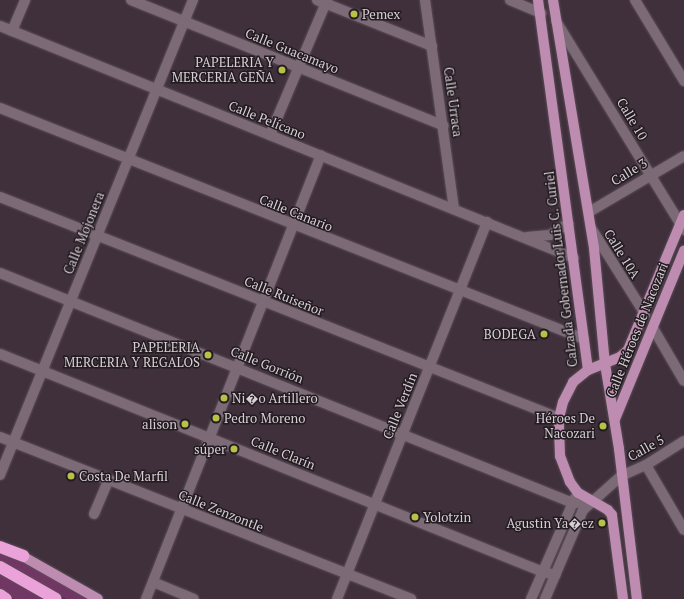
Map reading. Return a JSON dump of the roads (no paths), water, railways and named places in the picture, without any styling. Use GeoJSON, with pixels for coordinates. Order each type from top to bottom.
{"type":"FeatureCollection","features":[{"type":"Feature","properties":{"kind":"highway"},"geometry":{"type":"LineString","coordinates":[[0,547],[23,556]]}},
{"type":"Feature","properties":{"kind":"highway"},"geometry":{"type":"LineString","coordinates":[[0,567],[56,599]]}},
{"type":"Feature","properties":{"kind":"highway"},"geometry":{"type":"LineString","coordinates":[[0,596],[6,599]]}},
{"type":"Feature","properties":{"kind":"main road","name":"Calzada Gobernador Luis C. Curiel"},"geometry":{"type":"LineString","coordinates":[[538,0],[588,370],[573,382],[567,392],[559,418],[560,456],[570,482],[578,493],[608,510],[612,515],[623,599]]}},
{"type":"Feature","properties":{"kind":"main road"},"geometry":{"type":"LineString","coordinates":[[553,0],[589,212],[605,364],[615,419],[637,599]]}},
{"type":"Feature","properties":{"kind":"main road","name":"Calle Héroes de Nacozari"},"geometry":{"type":"LineString","coordinates":[[588,370],[605,364],[628,350],[683,223]]}},
{"type":"Feature","properties":{"kind":"main road","name":"Calle Héroes de Nacozari"},"geometry":{"type":"LineString","coordinates":[[615,419],[684,251]]}},
{"type":"Feature","properties":{"kind":"main road"},"geometry":{"type":"LineString","coordinates":[[0,543],[98,599]]}},
{"type":"Feature","properties":{"kind":"street"},"geometry":{"type":"LineString","coordinates":[[12,31],[25,0]]}},
{"type":"Feature","properties":{"kind":"street","name":"Calle Guacamayo"},"geometry":{"type":"LineString","coordinates":[[131,0],[444,126]]}},
{"type":"Feature","properties":{"kind":"street","name":"Calle Mojonera"},"geometry":{"type":"LineString","coordinates":[[0,475],[193,0]]}},
{"type":"Feature","properties":{"kind":"street","name":"Calle Urraca"},"geometry":{"type":"LineString","coordinates":[[425,0],[444,126],[454,208]]}},
{"type":"Feature","properties":{"kind":"street"},"geometry":{"type":"LineString","coordinates":[[510,0],[540,13]]}},
{"type":"Feature","properties":{"kind":"street"},"geometry":{"type":"LineString","coordinates":[[635,0],[684,81]]}},
{"type":"Feature","properties":{"kind":"street"},"geometry":{"type":"LineString","coordinates":[[270,135],[323,1],[432,46]]}},
{"type":"Feature","properties":{"kind":"street","name":"Calle 10"},"geometry":{"type":"LineString","coordinates":[[556,21],[650,175],[683,223]]}},
{"type":"Feature","properties":{"kind":"street","name":"Calle Pelícano"},"geometry":{"type":"LineString","coordinates":[[0,26],[454,208],[574,258]]}},
{"type":"Feature","properties":{"kind":"street","name":"Calle Canario"},"geometry":{"type":"LineString","coordinates":[[0,108],[293,226],[584,339]]}},
{"type":"Feature","properties":{"kind":"street"},"geometry":{"type":"LineString","coordinates":[[146,599],[321,155]]}},
{"type":"Feature","properties":{"kind":"street","name":"Calle 3"},"geometry":{"type":"LineString","coordinates":[[589,212],[684,156]]}},
{"type":"Feature","properties":{"kind":"street","name":"Calle Ruiseñor"},"geometry":{"type":"LineString","coordinates":[[0,197],[559,418]]}},
{"type":"Feature","properties":{"kind":"street","name":"Calle Verdín"},"geometry":{"type":"LineString","coordinates":[[337,599],[486,222]]}},
{"type":"Feature","properties":{"kind":"street","name":"Calle Pelícano"},"geometry":{"type":"LineString","coordinates":[[525,237],[550,236],[569,223]]}},
{"type":"Feature","properties":{"kind":"street","name":"Calle 10A"},"geometry":{"type":"LineString","coordinates":[[591,228],[644,314]]}},
{"type":"Feature","properties":{"kind":"street","name":"Calle Gorrión"},"geometry":{"type":"LineString","coordinates":[[0,272],[403,433],[573,503],[592,502]]}},
{"type":"Feature","properties":{"kind":"street"},"geometry":{"type":"LineString","coordinates":[[653,328],[684,381]]}},
{"type":"Feature","properties":{"kind":"street","name":"Calle Clarín"},"geometry":{"type":"LineString","coordinates":[[0,354],[375,503],[543,572],[556,575]]}},
{"type":"Feature","properties":{"kind":"street","name":"Calle Zenzontle"},"geometry":{"type":"LineString","coordinates":[[0,437],[411,599]]}},
{"type":"Feature","properties":{"kind":"street","name":"Calle 5"},"geometry":{"type":"LineString","coordinates":[[592,502],[621,476],[646,465],[684,441]]}},
{"type":"Feature","properties":{"kind":"street"},"geometry":{"type":"LineString","coordinates":[[646,465],[684,530]]}},
{"type":"Feature","properties":{"kind":"street"},"geometry":{"type":"LineString","coordinates":[[94,514],[109,479]]}},
{"type":"Feature","properties":{"kind":"street"},"geometry":{"type":"LineString","coordinates":[[531,599],[578,493]]}},
{"type":"Feature","properties":{"kind":"street"},"geometry":{"type":"LineString","coordinates":[[545,599],[583,510],[592,502]]}},
{"type":"Feature","properties":{"kind":"street"},"geometry":{"type":"LineString","coordinates":[[152,582],[194,599]]}},
{"type":"Feature","properties":{"kind":"place","name":"Pemex"},"geometry":{"type":"Point","coordinates":[354,14]}},
{"type":"Feature","properties":{"kind":"place","name":"PAPELERIA Y MERCERIA GEÑA"},"geometry":{"type":"Point","coordinates":[282,70]}},
{"type":"Feature","properties":{"kind":"place","name":"BODEGA"},"geometry":{"type":"Point","coordinates":[544,334]}},
{"type":"Feature","properties":{"kind":"place","name":"PAPELERIA MERCERIA Y REGALOS"},"geometry":{"type":"Point","coordinates":[208,355]}},
{"type":"Feature","properties":{"kind":"place","name":"Ni�o Artillero"},"geometry":{"type":"Point","coordinates":[224,398]}},
{"type":"Feature","properties":{"kind":"place","name":"Pedro Moreno"},"geometry":{"type":"Point","coordinates":[216,418]}},
{"type":"Feature","properties":{"kind":"place","name":"alison"},"geometry":{"type":"Point","coordinates":[185,424]}},
{"type":"Feature","properties":{"kind":"place","name":"Héroes De Nacozari"},"geometry":{"type":"Point","coordinates":[603,426]}},
{"type":"Feature","properties":{"kind":"place","name":"súper"},"geometry":{"type":"Point","coordinates":[234,449]}},
{"type":"Feature","properties":{"kind":"place","name":"Costa De Marfil"},"geometry":{"type":"Point","coordinates":[71,476]}},
{"type":"Feature","properties":{"kind":"place","name":"Yolotzin"},"geometry":{"type":"Point","coordinates":[415,517]}},
{"type":"Feature","properties":{"kind":"place","name":"Agustin Ya�ez"},"geometry":{"type":"Point","coordinates":[602,523]}}]}
